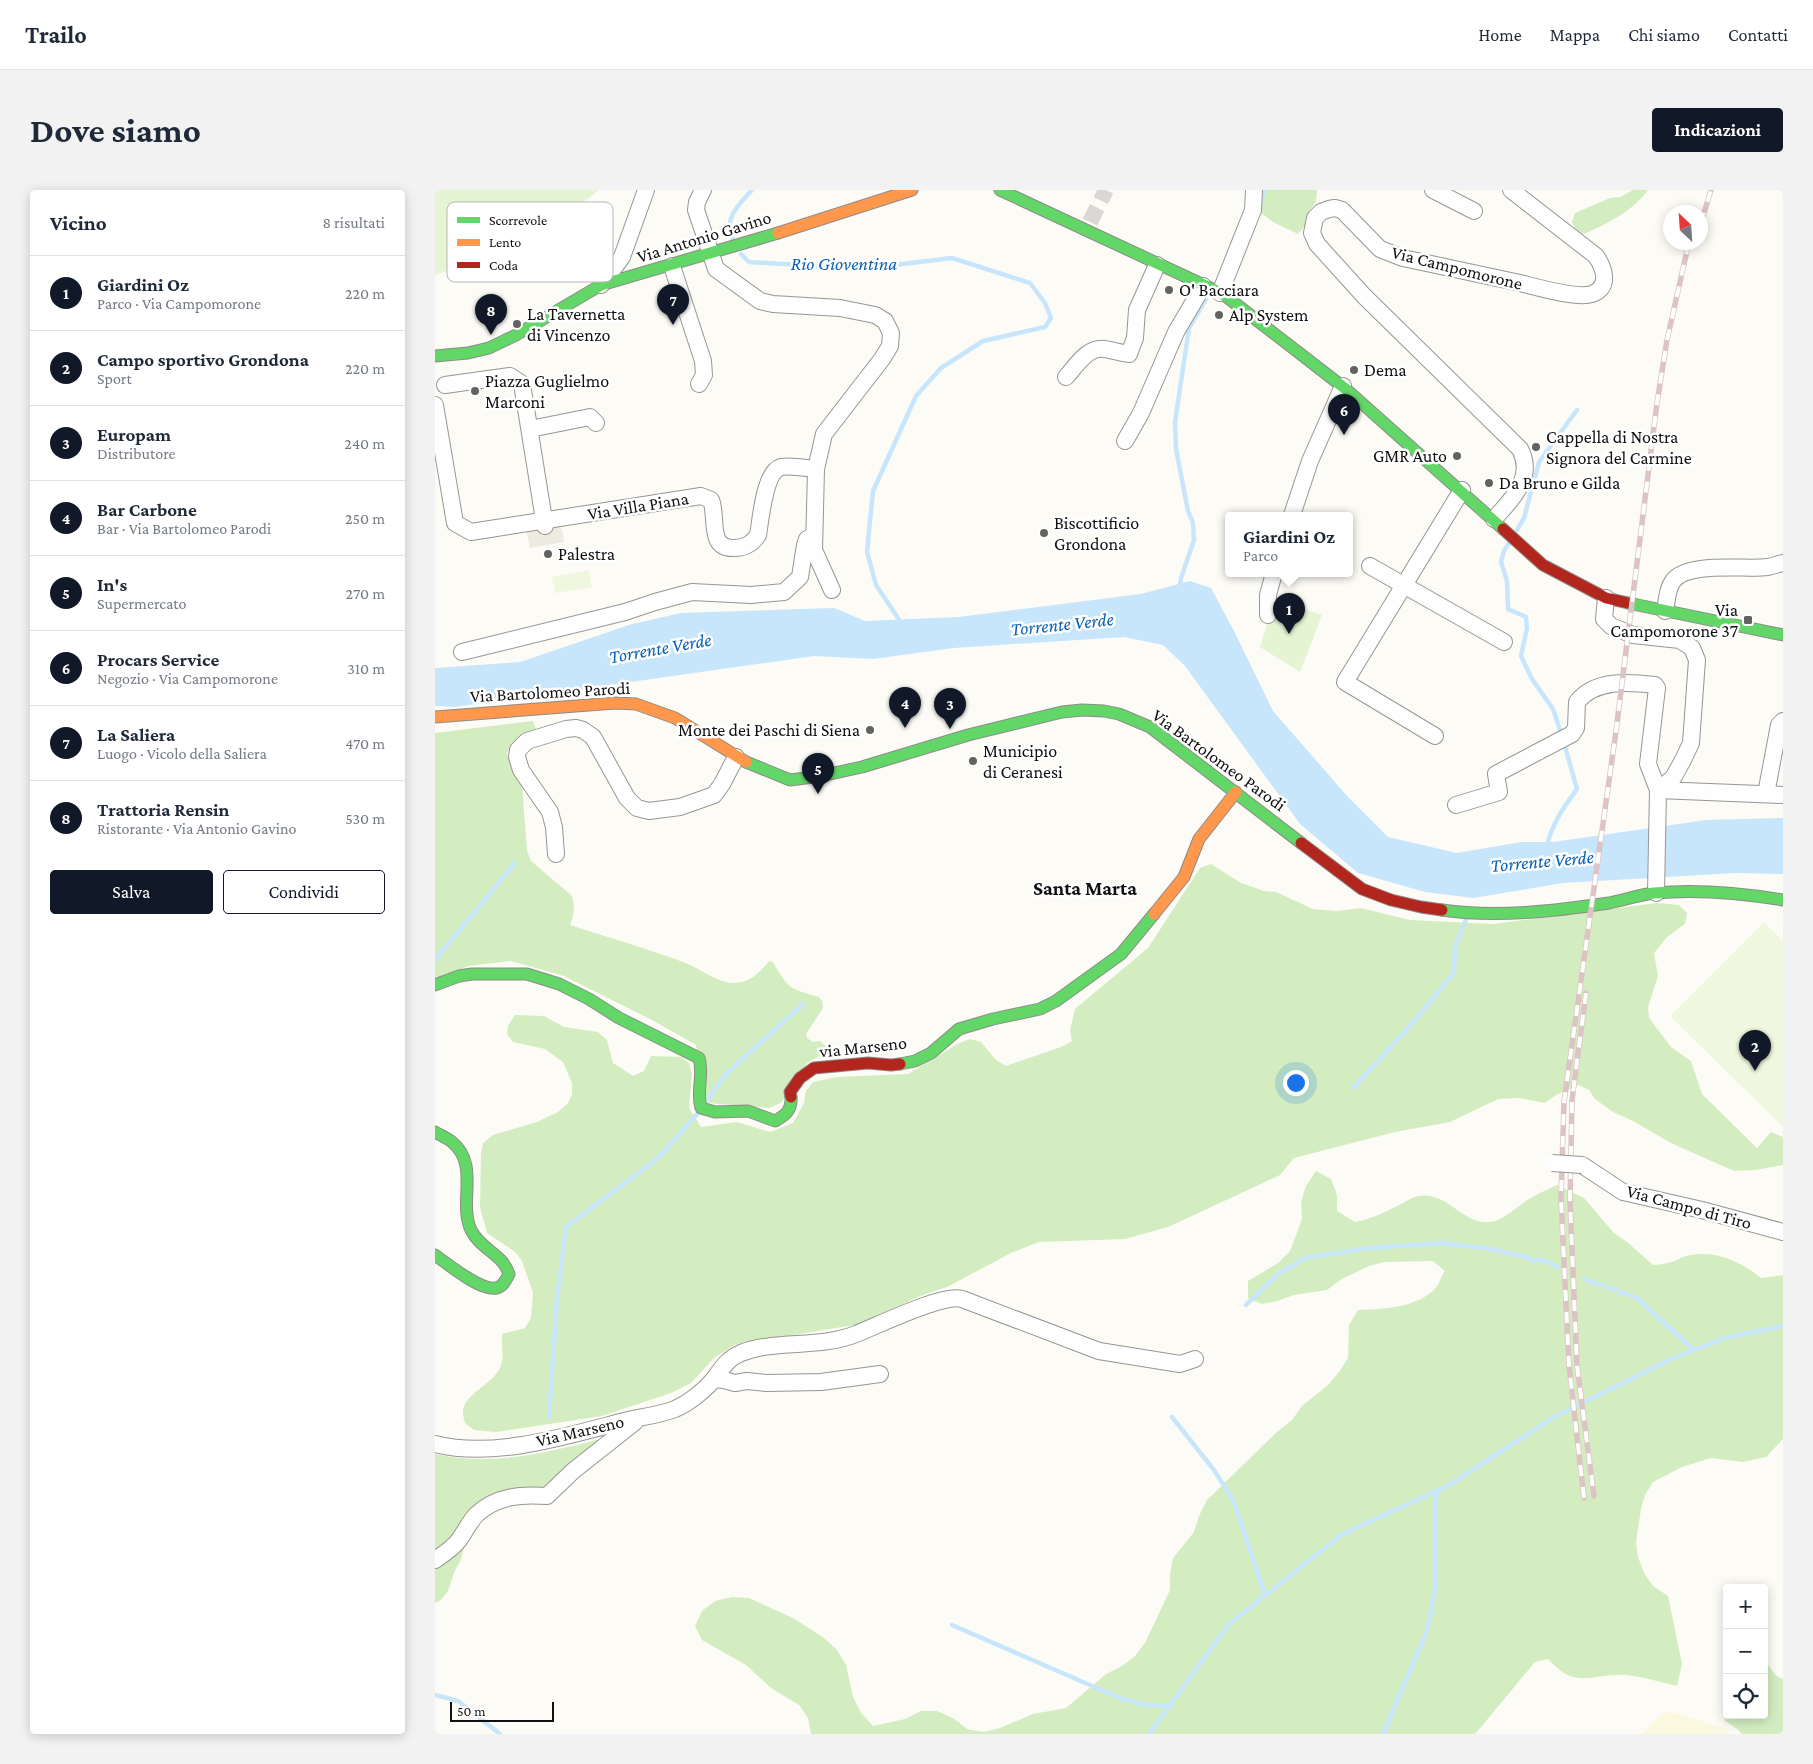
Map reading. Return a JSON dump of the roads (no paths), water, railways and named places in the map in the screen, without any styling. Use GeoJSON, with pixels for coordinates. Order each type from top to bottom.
{"type":"FeatureCollection","features":[{"type":"Feature","properties":{"kind":"main road","name":"Via Antonio Gavino"},"geometry":{"type":"LineString","coordinates":[[435,356],[468,353],[489,348],[516,335],[565,305],[601,286],[672,266],[912,190]]}},
{"type":"Feature","properties":{"kind":"main road"},"geometry":{"type":"LineString","coordinates":[[1000,190],[1087,226],[1157,264],[1220,293],[1343,386],[1543,565],[1606,598],[1783,635]]}},
{"type":"Feature","properties":{"kind":"main road","name":"Via Bartolomeo Parodi"},"geometry":{"type":"LineString","coordinates":[[435,716],[615,703],[636,704],[653,708],[675,718],[736,757],[790,780],[801,780],[862,767],[968,735],[1043,716],[1082,710],[1104,711],[1119,714],[1150,727],[1362,889],[1384,899],[1412,907],[1441,912],[1495,913],[1608,903],[1656,893],[1753,893]]}},
{"type":"Feature","properties":{"kind":"main road","name":"via Marseno"},"geometry":{"type":"LineString","coordinates":[[435,985],[459,976],[505,973],[527,974],[559,984],[589,999],[641,1030],[699,1058],[703,1066],[697,1099],[701,1108],[715,1112],[748,1111],[775,1122],[787,1116],[793,1104],[790,1092],[800,1078],[814,1068],[868,1063],[891,1065],[915,1060],[931,1053],[959,1029],[993,1019],[1040,1009],[1056,1001],[1121,954],[1184,877],[1199,839],[1235,792]]}},
{"type":"Feature","properties":{"kind":"main road"},"geometry":{"type":"LineString","coordinates":[[1753,893],[1783,892]]}},
{"type":"Feature","properties":{"kind":"main road"},"geometry":{"type":"LineString","coordinates":[[1753,893],[1783,900]]}},
{"type":"Feature","properties":{"kind":"main road"},"geometry":{"type":"LineString","coordinates":[[435,1132],[448,1138],[465,1157],[467,1170],[467,1220],[477,1241],[506,1264],[509,1274],[502,1286],[489,1288],[435,1255]]}},
{"type":"Feature","properties":{"kind":"street"},"geometry":{"type":"LineString","coordinates":[[613,269],[622,257],[645,190]]}},
{"type":"Feature","properties":{"kind":"street"},"geometry":{"type":"LineString","coordinates":[[703,190],[697,202],[696,210],[717,252],[713,263],[720,273],[760,301],[773,304],[840,308],[875,315],[885,321],[891,333],[890,346],[882,360],[824,434],[816,469],[814,550],[832,590]]}},
{"type":"Feature","properties":{"kind":"street"},"geometry":{"type":"LineString","coordinates":[[1220,293],[1253,210],[1254,190]]}},
{"type":"Feature","properties":{"kind":"street"},"geometry":{"type":"LineString","coordinates":[[1433,190],[1474,211]]}},
{"type":"Feature","properties":{"kind":"street","name":"Via Campomorone"},"geometry":{"type":"LineString","coordinates":[[1500,525],[1524,479],[1525,464],[1520,448],[1364,296],[1317,244],[1312,233],[1317,216],[1321,212],[1335,208],[1341,210],[1380,248],[1403,258],[1553,291],[1592,294],[1600,288],[1604,282],[1605,274],[1603,266],[1596,256],[1511,190]]}},
{"type":"Feature","properties":{"kind":"street"},"geometry":{"type":"LineString","coordinates":[[1066,377],[1088,352],[1103,349],[1129,354],[1135,338],[1137,310],[1157,264]]}},
{"type":"Feature","properties":{"kind":"street"},"geometry":{"type":"LineString","coordinates":[[672,266],[703,361],[704,375],[699,384]]}},
{"type":"Feature","properties":{"kind":"street"},"geometry":{"type":"LineString","coordinates":[[601,286],[604,282]]}},
{"type":"Feature","properties":{"kind":"street"},"geometry":{"type":"LineString","coordinates":[[1125,441],[1141,413],[1176,332],[1203,286]]}},
{"type":"Feature","properties":{"kind":"street"},"geometry":{"type":"LineString","coordinates":[[436,410],[455,522],[471,532],[545,523],[522,384],[510,376],[445,385]]}},
{"type":"Feature","properties":{"kind":"street"},"geometry":{"type":"LineString","coordinates":[[1293,512],[1310,461],[1343,386]]}},
{"type":"Feature","properties":{"kind":"street"},"geometry":{"type":"LineString","coordinates":[[530,429],[590,417],[596,423]]}},
{"type":"Feature","properties":{"kind":"street","name":"Via Villa Piana"},"geometry":{"type":"LineString","coordinates":[[545,523],[701,496],[711,500],[715,509],[714,531],[721,545],[729,548],[746,546],[753,542],[758,534],[768,480],[772,471],[782,467],[816,469]]}},
{"type":"Feature","properties":{"kind":"street"},"geometry":{"type":"LineString","coordinates":[[1435,736],[1345,682],[1461,490]]}},
{"type":"Feature","properties":{"kind":"street"},"geometry":{"type":"LineString","coordinates":[[462,652],[625,612],[692,592],[751,595],[784,592],[800,577],[807,539],[815,534]]}},
{"type":"Feature","properties":{"kind":"street"},"geometry":{"type":"LineString","coordinates":[[1665,611],[1670,587],[1673,581],[1682,573],[1698,569],[1769,567],[1783,562]]}},
{"type":"Feature","properties":{"kind":"street"},"geometry":{"type":"LineString","coordinates":[[1370,566],[1504,642]]}},
{"type":"Feature","properties":{"kind":"street"},"geometry":{"type":"LineString","coordinates":[[1268,615],[1268,595],[1273,577]]}},
{"type":"Feature","properties":{"kind":"street"},"geometry":{"type":"LineString","coordinates":[[1606,598],[1604,619],[1611,626],[1633,635],[1680,640],[1692,648],[1697,660],[1691,742],[1673,778],[1658,796]]}},
{"type":"Feature","properties":{"kind":"street"},"geometry":{"type":"LineString","coordinates":[[1456,804],[1499,792],[1496,774],[1561,739],[1577,728],[1577,702],[1589,690],[1605,685],[1622,683],[1655,685],[1657,691],[1648,764],[1658,796],[1656,893]]}},
{"type":"Feature","properties":{"kind":"street"},"geometry":{"type":"LineString","coordinates":[[1765,794],[1779,725],[1783,721]]}},
{"type":"Feature","properties":{"kind":"street"},"geometry":{"type":"LineString","coordinates":[[556,854],[554,827],[550,812],[521,770],[518,762],[518,750],[527,741],[566,729],[576,728],[583,730],[593,737],[627,798],[637,808],[649,811],[680,806],[714,795],[736,757]]}},
{"type":"Feature","properties":{"kind":"street"},"geometry":{"type":"LineString","coordinates":[[1658,796],[1783,795]]}},
{"type":"Feature","properties":{"kind":"street","name":"Via Campo di Tiro"},"geometry":{"type":"LineString","coordinates":[[1547,1163],[1582,1165],[1623,1192],[1783,1232]]}},
{"type":"Feature","properties":{"kind":"street","name":"Via Marseno"},"geometry":{"type":"LineString","coordinates":[[435,1444],[452,1448],[498,1448],[564,1437],[675,1409],[714,1379],[720,1368],[730,1359],[749,1350],[847,1337],[909,1312],[953,1297],[1099,1351],[1180,1364],[1195,1359]]}},
{"type":"Feature","properties":{"kind":"street"},"geometry":{"type":"LineString","coordinates":[[714,1379],[735,1383],[747,1381],[766,1383],[821,1382],[880,1374]]}},
{"type":"Feature","properties":{"kind":"street"},"geometry":{"type":"LineString","coordinates":[[435,1560],[459,1541],[477,1514],[488,1506],[507,1498],[525,1495],[547,1496],[573,1471],[641,1417]]}},
{"type":"Feature","properties":{"kind":"water","name":"Torrente Verde"},"geometry":{"type":"Polygon","coordinates":[[[1190,581],[1211,588],[1273,711],[1348,797],[1388,837],[1457,853],[1521,842],[1553,842],[1706,820],[1783,818],[1783,874],[1736,873],[1563,883],[1473,898],[1425,892],[1358,873],[1300,824],[1185,666],[1163,645],[1124,637],[954,648],[873,659],[814,656],[455,707],[435,706],[435,668],[520,662],[632,624],[681,613],[834,608],[865,621],[958,617],[1141,594],[1190,581]]]}},
{"type":"Feature","properties":{"kind":"waterway","name":"Rio Gioventina"},"geometry":{"type":"LineString","coordinates":[[733,240],[730,232],[733,213],[752,190]]}},
{"type":"Feature","properties":{"kind":"waterway"},"geometry":{"type":"LineString","coordinates":[[1260,203],[1265,190]]}},
{"type":"Feature","properties":{"kind":"waterway","name":"Rio Gioventina"},"geometry":{"type":"LineString","coordinates":[[741,254],[749,262],[830,267],[878,267],[952,258],[1030,283],[1045,303],[1051,318],[1045,327],[983,341],[941,368],[916,396],[873,491],[867,552],[876,585],[902,624]]}},
{"type":"Feature","properties":{"kind":"waterway"},"geometry":{"type":"LineString","coordinates":[[1179,590],[1181,578],[1194,540],[1193,523],[1188,511],[1176,449],[1175,422],[1189,328],[1206,299]]}},
{"type":"Feature","properties":{"kind":"waterway"},"geometry":{"type":"LineString","coordinates":[[1517,530],[1524,518],[1539,462],[1577,410]]}},
{"type":"Feature","properties":{"kind":"waterway"},"geometry":{"type":"LineString","coordinates":[[1509,543],[1504,551],[1501,562],[1507,581],[1508,609],[1526,617],[1527,628],[1521,656],[1532,679],[1553,709],[1562,736]]}},
{"type":"Feature","properties":{"kind":"waterway","name":"Torrente Verde"},"geometry":{"type":"LineString","coordinates":[[1547,846],[1555,823],[1577,789],[1564,743]]}},
{"type":"Feature","properties":{"kind":"waterway"},"geometry":{"type":"LineString","coordinates":[[435,960],[515,863]]}},
{"type":"Feature","properties":{"kind":"waterway"},"geometry":{"type":"LineString","coordinates":[[1353,1088],[1408,1028],[1454,973],[1455,947],[1466,919]]}},
{"type":"Feature","properties":{"kind":"waterway"},"geometry":{"type":"LineString","coordinates":[[708,1099],[727,1073],[803,1004]]}},
{"type":"Feature","properties":{"kind":"waterway"},"geometry":{"type":"LineString","coordinates":[[549,1417],[557,1298],[566,1227],[658,1158],[698,1113]]}},
{"type":"Feature","properties":{"kind":"waterway"},"geometry":{"type":"LineString","coordinates":[[1246,1305],[1278,1274],[1305,1258],[1368,1248],[1443,1243],[1491,1249],[1529,1258],[1532,1261],[1540,1259],[1558,1267]]}},
{"type":"Feature","properties":{"kind":"waterway"},"geometry":{"type":"LineString","coordinates":[[1584,1279],[1637,1298],[1694,1350]]}},
{"type":"Feature","properties":{"kind":"waterway"},"geometry":{"type":"LineString","coordinates":[[1149,1734],[1229,1624],[1341,1535],[1449,1485],[1554,1417],[1671,1359],[1725,1338],[1783,1326]]}},
{"type":"Feature","properties":{"kind":"waterway"},"geometry":{"type":"LineString","coordinates":[[1172,1417],[1214,1470],[1234,1502],[1265,1595]]}},
{"type":"Feature","properties":{"kind":"waterway"},"geometry":{"type":"LineString","coordinates":[[1383,1734],[1427,1631],[1435,1588],[1435,1499],[1440,1489]]}},
{"type":"Feature","properties":{"kind":"waterway"},"geometry":{"type":"LineString","coordinates":[[952,1625],[1122,1699],[1146,1705],[1171,1706]]}},
{"type":"Feature","properties":{"kind":"waterway"},"geometry":{"type":"LineString","coordinates":[[435,1695],[458,1701],[500,1734]]}},
{"type":"Feature","properties":{"kind":"tunnel"},"geometry":{"type":"LineString","coordinates":[[1090,222],[1106,190]]}},
{"type":"Feature","properties":{"kind":"railway"},"geometry":{"type":"LineString","coordinates":[[1706,205],[1711,190]]}},
{"type":"Feature","properties":{"kind":"railway"},"geometry":{"type":"LineString","coordinates":[[1584,1498],[1569,1366],[1561,1199],[1564,1102],[1616,731],[1657,403],[1667,340],[1687,250]]}},
{"type":"Feature","properties":{"kind":"railway"},"geometry":{"type":"LineString","coordinates":[[1586,993],[1572,1100],[1570,1201],[1577,1366],[1594,1496]]}},
{"type":"Feature","properties":{"kind":"place","name":"O' Bacciara"},"geometry":{"type":"Point","coordinates":[1169,290]}},
{"type":"Feature","properties":{"kind":"place","name":"Alp System"},"geometry":{"type":"Point","coordinates":[1219,315]}},
{"type":"Feature","properties":{"kind":"place","name":"La Tavernetta di Vincenzo"},"geometry":{"type":"Point","coordinates":[517,324]}},
{"type":"Feature","properties":{"kind":"place","name":"La Saliera"},"geometry":{"type":"Point","coordinates":[673,325]}},
{"type":"Feature","properties":{"kind":"place","name":"Trattoria Rensin"},"geometry":{"type":"Point","coordinates":[491,335]}},
{"type":"Feature","properties":{"kind":"place","name":"Dema"},"geometry":{"type":"Point","coordinates":[1354,370]}},
{"type":"Feature","properties":{"kind":"place","name":"Piazza Guglielmo Marconi"},"geometry":{"type":"Point","coordinates":[475,391]}},
{"type":"Feature","properties":{"kind":"place","name":"Procars Service"},"geometry":{"type":"Point","coordinates":[1344,435]}},
{"type":"Feature","properties":{"kind":"place","name":"Cappella di Nostra Signora del Carmine"},"geometry":{"type":"Point","coordinates":[1536,447]}},
{"type":"Feature","properties":{"kind":"place","name":"GMR Auto"},"geometry":{"type":"Point","coordinates":[1457,456]}},
{"type":"Feature","properties":{"kind":"place","name":"Da Bruno e Gilda"},"geometry":{"type":"Point","coordinates":[1489,483]}},
{"type":"Feature","properties":{"kind":"place","name":"Biscottificio Grondona"},"geometry":{"type":"Point","coordinates":[1044,533]}},
{"type":"Feature","properties":{"kind":"place","name":"Palestra"},"geometry":{"type":"Point","coordinates":[548,554]}},
{"type":"Feature","properties":{"kind":"place","name":"Via Campomorone 37"},"geometry":{"type":"Point","coordinates":[1748,620]}},
{"type":"Feature","properties":{"kind":"place","name":"Giardini Oz"},"geometry":{"type":"Point","coordinates":[1289,634]}},
{"type":"Feature","properties":{"kind":"place","name":"Bar Carbone"},"geometry":{"type":"Point","coordinates":[905,728]}},
{"type":"Feature","properties":{"kind":"place","name":"Europam"},"geometry":{"type":"Point","coordinates":[950,729]}},
{"type":"Feature","properties":{"kind":"place","name":"Monte dei Paschi di Siena"},"geometry":{"type":"Point","coordinates":[870,730]}},
{"type":"Feature","properties":{"kind":"place","name":"Municipio di Ceranesi"},"geometry":{"type":"Point","coordinates":[973,761]}},
{"type":"Feature","properties":{"kind":"place","name":"In's"},"geometry":{"type":"Point","coordinates":[818,794]}},
{"type":"Feature","properties":{"kind":"place","name":"Campo sportivo Grondona"},"geometry":{"type":"Point","coordinates":[1755,1071]}},
{"type":"Feature","properties":{"kind":"district","name":"Santa Marta"},"geometry":{"type":"Point","coordinates":[1085,888]}}]}
